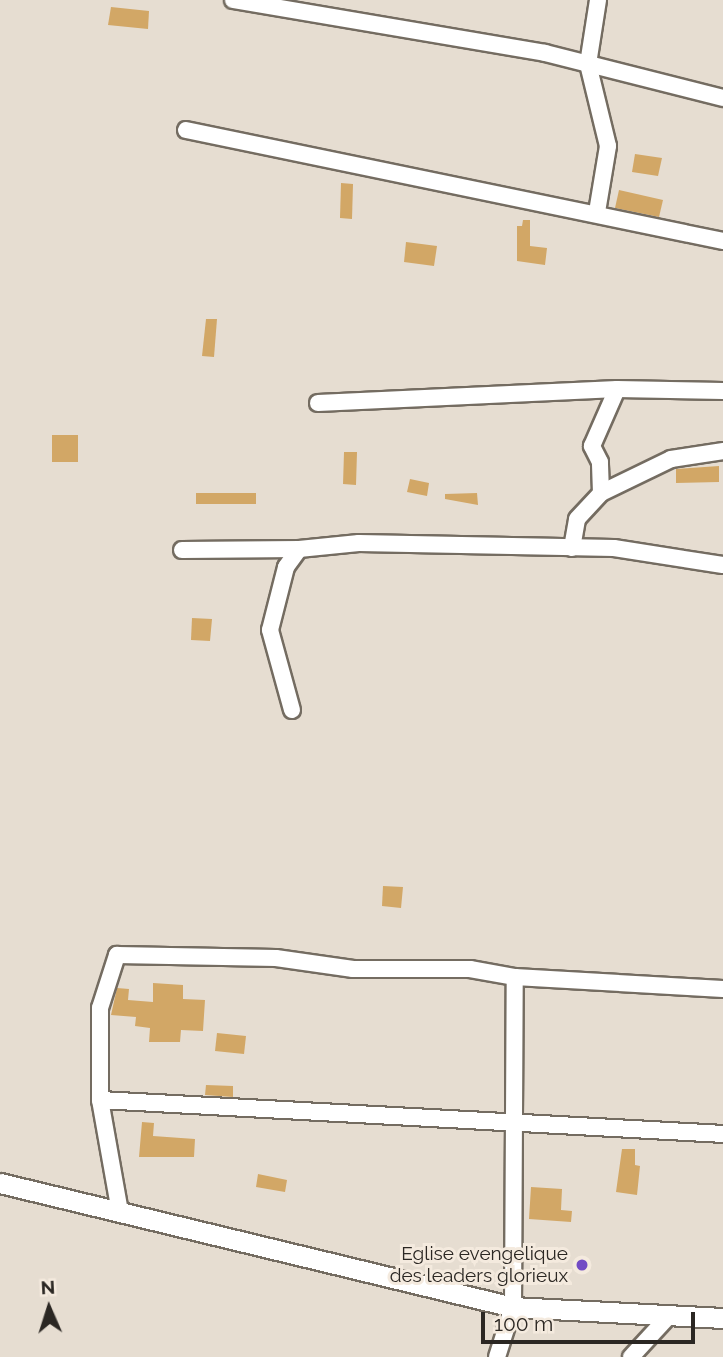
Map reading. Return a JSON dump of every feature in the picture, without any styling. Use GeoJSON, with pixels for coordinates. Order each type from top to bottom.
{"type":"FeatureCollection","features":[{"type":"Feature","properties":{"kind":"street"},"geometry":{"type":"LineString","coordinates":[[233,0],[588,64],[723,97]]}},
{"type":"Feature","properties":{"kind":"street"},"geometry":{"type":"LineString","coordinates":[[597,212],[608,146],[588,64],[598,0]]}},
{"type":"Feature","properties":{"kind":"street"},"geometry":{"type":"LineString","coordinates":[[186,130],[597,212],[723,241]]}},
{"type":"Feature","properties":{"kind":"street"},"geometry":{"type":"LineString","coordinates":[[318,403],[617,389],[723,391]]}},
{"type":"Feature","properties":{"kind":"street"},"geometry":{"type":"LineString","coordinates":[[601,493],[600,461],[592,446],[617,389]]}},
{"type":"Feature","properties":{"kind":"street"},"geometry":{"type":"LineString","coordinates":[[572,548],[577,519],[601,493],[671,459],[723,451]]}},
{"type":"Feature","properties":{"kind":"street"},"geometry":{"type":"LineString","coordinates":[[182,550],[299,549],[359,542],[614,548],[723,565]]}},
{"type":"Feature","properties":{"kind":"street"},"geometry":{"type":"LineString","coordinates":[[292,710],[270,630],[286,567],[299,549]]}},
{"type":"Feature","properties":{"kind":"street"},"geometry":{"type":"LineString","coordinates":[[120,1212],[100,1100],[100,1008],[117,955],[276,958],[353,969],[470,969],[514,977],[723,989]]}},
{"type":"Feature","properties":{"kind":"street"},"geometry":{"type":"LineString","coordinates":[[497,1357],[513,1307],[517,1122],[514,977]]}},
{"type":"Feature","properties":{"kind":"street"},"geometry":{"type":"LineString","coordinates":[[100,1100],[723,1134]]}},
{"type":"Feature","properties":{"kind":"street"},"geometry":{"type":"LineString","coordinates":[[0,1184],[513,1307],[667,1318],[723,1318]]}},
{"type":"Feature","properties":{"kind":"street"},"geometry":{"type":"LineString","coordinates":[[631,1357],[667,1318]]}},
{"type":"Feature","properties":{"kind":"building"},"geometry":{"type":"Polygon","coordinates":[[[111,7],[149,11],[148,29],[108,25],[111,7]]]}},
{"type":"Feature","properties":{"kind":"building"},"geometry":{"type":"Polygon","coordinates":[[[635,154],[662,158],[658,176],[632,172],[635,154]]]}},
{"type":"Feature","properties":{"kind":"building"},"geometry":{"type":"Polygon","coordinates":[[[341,183],[353,184],[352,219],[340,218],[341,183]]]}},
{"type":"Feature","properties":{"kind":"building"},"geometry":{"type":"Polygon","coordinates":[[[619,190],[663,200],[659,217],[615,208],[619,190]]]}},
{"type":"Feature","properties":{"kind":"building"},"geometry":{"type":"Polygon","coordinates":[[[523,220],[530,220],[530,246],[547,248],[545,265],[517,261],[517,226],[522,226],[523,220]]]}},
{"type":"Feature","properties":{"kind":"building"},"geometry":{"type":"Polygon","coordinates":[[[406,242],[437,246],[434,266],[404,262],[406,242]]]}},
{"type":"Feature","properties":{"kind":"building"},"geometry":{"type":"Polygon","coordinates":[[[206,319],[217,319],[214,357],[202,356],[206,319]]]}},
{"type":"Feature","properties":{"kind":"building"},"geometry":{"type":"Polygon","coordinates":[[[52,435],[78,435],[78,462],[52,462],[52,435]]]}},
{"type":"Feature","properties":{"kind":"building"},"geometry":{"type":"Polygon","coordinates":[[[344,452],[357,452],[356,485],[343,484],[344,452]]]}},
{"type":"Feature","properties":{"kind":"building"},"geometry":{"type":"Polygon","coordinates":[[[719,466],[719,482],[676,483],[676,469],[719,466]]]}},
{"type":"Feature","properties":{"kind":"building"},"geometry":{"type":"Polygon","coordinates":[[[410,479],[429,483],[427,496],[407,492],[410,479]]]}},
{"type":"Feature","properties":{"kind":"building"},"geometry":{"type":"Polygon","coordinates":[[[196,493],[256,493],[256,504],[196,504],[196,493]]]}},
{"type":"Feature","properties":{"kind":"building"},"geometry":{"type":"Polygon","coordinates":[[[477,493],[478,505],[445,499],[445,494],[477,493]]]}},
{"type":"Feature","properties":{"kind":"building"},"geometry":{"type":"Polygon","coordinates":[[[192,618],[212,619],[210,641],[191,640],[192,618]]]}},
{"type":"Feature","properties":{"kind":"building"},"geometry":{"type":"Polygon","coordinates":[[[383,886],[403,887],[401,908],[382,906],[383,886]]]}},
{"type":"Feature","properties":{"kind":"building"},"geometry":{"type":"Polygon","coordinates":[[[153,983],[183,985],[183,999],[205,1000],[203,1031],[181,1030],[180,1042],[149,1042],[150,1028],[135,1026],[136,1017],[111,1015],[117,988],[129,989],[128,1000],[153,1002],[153,983]]]}},
{"type":"Feature","properties":{"kind":"building"},"geometry":{"type":"Polygon","coordinates":[[[217,1033],[246,1036],[244,1054],[215,1051],[217,1033]]]}},
{"type":"Feature","properties":{"kind":"building"},"geometry":{"type":"Polygon","coordinates":[[[206,1085],[233,1086],[233,1097],[205,1095],[206,1085]]]}},
{"type":"Feature","properties":{"kind":"building"},"geometry":{"type":"Polygon","coordinates":[[[142,1122],[154,1123],[153,1136],[195,1139],[194,1157],[139,1157],[142,1122]]]}},
{"type":"Feature","properties":{"kind":"building"},"geometry":{"type":"Polygon","coordinates":[[[622,1149],[635,1149],[635,1165],[640,1166],[637,1195],[616,1192],[622,1149]]]}},
{"type":"Feature","properties":{"kind":"building"},"geometry":{"type":"Polygon","coordinates":[[[258,1174],[287,1180],[285,1192],[256,1187],[258,1174]]]}},
{"type":"Feature","properties":{"kind":"building"},"geometry":{"type":"Polygon","coordinates":[[[531,1187],[562,1189],[561,1210],[572,1211],[571,1222],[529,1219],[531,1187]]]}},
{"type":"Feature","properties":{"kind":"place","name":"Eglise evengelique des leaders glorieux"},"geometry":{"type":"Point","coordinates":[582,1265]}}]}
